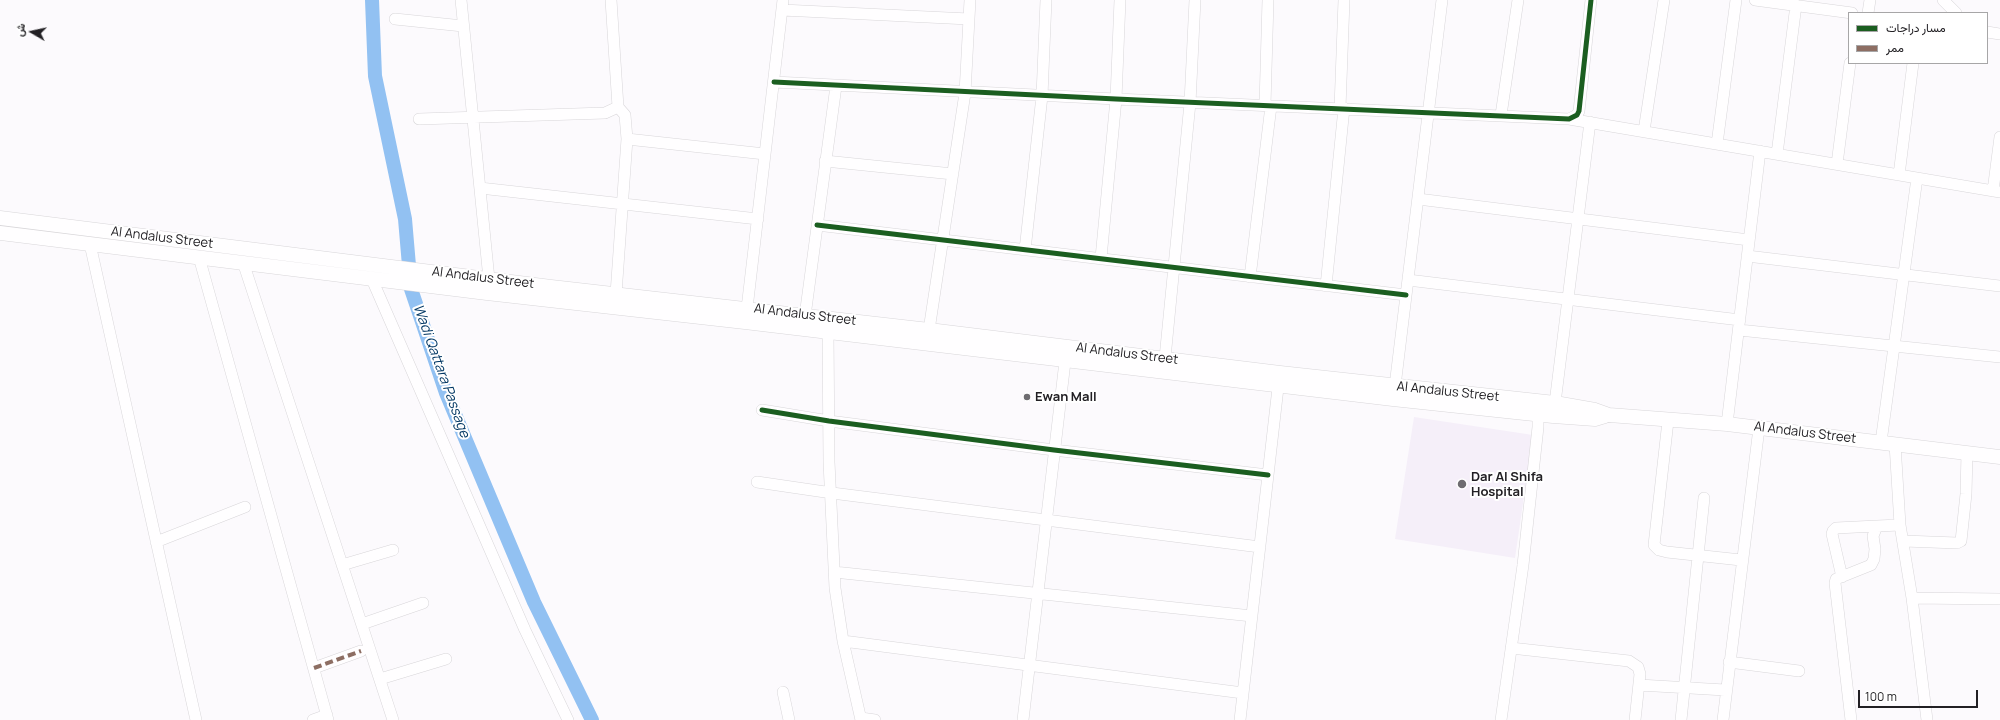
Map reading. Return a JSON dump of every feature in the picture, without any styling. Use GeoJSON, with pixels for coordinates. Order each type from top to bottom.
{"type":"FeatureCollection","features":[{"type":"Feature","properties":{"kind":"main road","name":"Al Andalus Street"},"geometry":{"type":"LineString","coordinates":[[0,218],[421,277],[552,301],[746,315],[805,316],[929,330],[1066,354],[1165,358],[1279,379],[1395,386],[1538,408],[1594,419],[1609,415]]}},
{"type":"Feature","properties":{"kind":"main road","name":"Al Andalus Street"},"geometry":{"type":"LineString","coordinates":[[0,233],[371,277],[393,274]]}},
{"type":"Feature","properties":{"kind":"main road","name":"Al Andalus Street"},"geometry":{"type":"LineString","coordinates":[[421,277],[489,279],[616,294],[746,315],[828,332],[1066,354],[1538,408],[1555,403],[1595,410],[1609,415],[1668,421],[1727,424],[2000,457]]}},
{"type":"Feature","properties":{"kind":"street"},"geometry":{"type":"LineString","coordinates":[[460,0],[489,279]]}},
{"type":"Feature","properties":{"kind":"street"},"geometry":{"type":"LineString","coordinates":[[610,0],[618,106],[625,115],[627,139],[616,294]]}},
{"type":"Feature","properties":{"kind":"street"},"geometry":{"type":"LineString","coordinates":[[929,330],[965,92],[970,0]]}},
{"type":"Feature","properties":{"kind":"street"},"geometry":{"type":"LineString","coordinates":[[1025,250],[1042,96],[1046,0]]}},
{"type":"Feature","properties":{"kind":"street"},"geometry":{"type":"LineString","coordinates":[[1101,258],[1116,99],[1120,0]]}},
{"type":"Feature","properties":{"kind":"street"},"geometry":{"type":"LineString","coordinates":[[1165,358],[1190,102],[1195,0]]}},
{"type":"Feature","properties":{"kind":"street"},"geometry":{"type":"LineString","coordinates":[[1250,277],[1268,105],[1268,0]]}},
{"type":"Feature","properties":{"kind":"street"},"geometry":{"type":"LineString","coordinates":[[1326,286],[1342,108],[1344,0]]}},
{"type":"Feature","properties":{"kind":"street"},"geometry":{"type":"LineString","coordinates":[[1395,386],[1442,0]]}},
{"type":"Feature","properties":{"kind":"street"},"geometry":{"type":"LineString","coordinates":[[1501,115],[1518,0]]}},
{"type":"Feature","properties":{"kind":"street"},"geometry":{"type":"LineString","coordinates":[[1569,119],[1577,115],[1579,111],[1591,0]]}},
{"type":"Feature","properties":{"kind":"street"},"geometry":{"type":"LineString","coordinates":[[1644,132],[1664,0]]}},
{"type":"Feature","properties":{"kind":"street"},"geometry":{"type":"LineString","coordinates":[[1717,144],[1736,0]]}},
{"type":"Feature","properties":{"kind":"street"},"geometry":{"type":"LineString","coordinates":[[1755,0],[1804,4],[1848,12]]}},
{"type":"Feature","properties":{"kind":"street"},"geometry":{"type":"LineString","coordinates":[[1868,12],[1870,0]]}},
{"type":"Feature","properties":{"kind":"street"},"geometry":{"type":"LineString","coordinates":[[1777,154],[1804,4]]}},
{"type":"Feature","properties":{"kind":"street"},"geometry":{"type":"LineString","coordinates":[[1946,4],[1955,12]]}},
{"type":"Feature","properties":{"kind":"street"},"geometry":{"type":"LineString","coordinates":[[746,315],[783,5],[969,19]]}},
{"type":"Feature","properties":{"kind":"street"},"geometry":{"type":"LineString","coordinates":[[394,19],[463,26]]}},
{"type":"Feature","properties":{"kind":"street"},"geometry":{"type":"LineString","coordinates":[[1988,32],[2000,34]]}},
{"type":"Feature","properties":{"kind":"street"},"geometry":{"type":"LineString","coordinates":[[1837,164],[1850,64]]}},
{"type":"Feature","properties":{"kind":"street"},"geometry":{"type":"LineString","coordinates":[[1899,175],[1913,64]]}},
{"type":"Feature","properties":{"kind":"street"},"geometry":{"type":"LineString","coordinates":[[774,82],[1042,96],[1569,119],[1997,192],[2000,137]]}},
{"type":"Feature","properties":{"kind":"street"},"geometry":{"type":"LineString","coordinates":[[805,316],[836,86]]}},
{"type":"Feature","properties":{"kind":"street"},"geometry":{"type":"LineString","coordinates":[[419,119],[473,116],[605,113],[618,106]]}},
{"type":"Feature","properties":{"kind":"street"},"geometry":{"type":"LineString","coordinates":[[1555,403],[1590,122]]}},
{"type":"Feature","properties":{"kind":"street"},"geometry":{"type":"LineString","coordinates":[[627,139],[765,154]]}},
{"type":"Feature","properties":{"kind":"street"},"geometry":{"type":"LineString","coordinates":[[1727,424],[1760,151]]}},
{"type":"Feature","properties":{"kind":"street"},"geometry":{"type":"LineString","coordinates":[[825,161],[953,174]]}},
{"type":"Feature","properties":{"kind":"street"},"geometry":{"type":"LineString","coordinates":[[1881,442],[1917,178]]}},
{"type":"Feature","properties":{"kind":"street"},"geometry":{"type":"LineString","coordinates":[[480,188],[758,219]]}},
{"type":"Feature","properties":{"kind":"street"},"geometry":{"type":"LineString","coordinates":[[1418,199],[1749,240]]}},
{"type":"Feature","properties":{"kind":"street"},"geometry":{"type":"LineString","coordinates":[[817,225],[1406,295]]}},
{"type":"Feature","properties":{"kind":"street"},"geometry":{"type":"LineString","coordinates":[[90,244],[196,720]]}},
{"type":"Feature","properties":{"kind":"street"},"geometry":{"type":"LineString","coordinates":[[1747,256],[2000,286]]}},
{"type":"Feature","properties":{"kind":"street"},"geometry":{"type":"LineString","coordinates":[[199,257],[328,717],[313,720]]}},
{"type":"Feature","properties":{"kind":"street"},"geometry":{"type":"LineString","coordinates":[[243,262],[394,720]]}},
{"type":"Feature","properties":{"kind":"street"},"geometry":{"type":"LineString","coordinates":[[371,277],[525,630],[568,720]]}},
{"type":"Feature","properties":{"kind":"street"},"geometry":{"type":"LineString","coordinates":[[1408,280],[1568,299],[1739,325],[1894,346],[2000,357]]}},
{"type":"Feature","properties":{"kind":"street"},"geometry":{"type":"LineString","coordinates":[[828,332],[829,421],[834,572],[843,641],[861,719],[875,720]]}},
{"type":"Feature","properties":{"kind":"street"},"geometry":{"type":"LineString","coordinates":[[1023,720],[1066,354]]}},
{"type":"Feature","properties":{"kind":"street"},"geometry":{"type":"LineString","coordinates":[[1240,720],[1279,379]]}},
{"type":"Feature","properties":{"kind":"street"},"geometry":{"type":"LineString","coordinates":[[1501,720],[1524,550],[1538,408]]}},
{"type":"Feature","properties":{"kind":"street"},"geometry":{"type":"LineString","coordinates":[[762,410],[829,421],[1054,450],[1268,475]]}},
{"type":"Feature","properties":{"kind":"street"},"geometry":{"type":"LineString","coordinates":[[1668,421],[1654,545],[1659,550],[1698,556],[1741,560]]}},
{"type":"Feature","properties":{"kind":"street"},"geometry":{"type":"LineString","coordinates":[[1723,720],[1725,690],[1741,560],[1759,428]]}},
{"type":"Feature","properties":{"kind":"street"},"geometry":{"type":"LineString","coordinates":[[1895,444],[1900,525],[1912,598],[1927,720]]}},
{"type":"Feature","properties":{"kind":"street"},"geometry":{"type":"LineString","coordinates":[[1904,542],[1957,543],[1961,541],[1966,494],[1967,453]]}},
{"type":"Feature","properties":{"kind":"street"},"geometry":{"type":"LineString","coordinates":[[757,482],[832,493],[1260,547]]}},
{"type":"Feature","properties":{"kind":"street"},"geometry":{"type":"LineString","coordinates":[[1681,720],[1704,498]]}},
{"type":"Feature","properties":{"kind":"street"},"geometry":{"type":"LineString","coordinates":[[156,542],[245,507]]}},
{"type":"Feature","properties":{"kind":"street"},"geometry":{"type":"LineString","coordinates":[[1842,577],[1832,534],[1836,528],[1900,525]]}},
{"type":"Feature","properties":{"kind":"street"},"geometry":{"type":"LineString","coordinates":[[1851,720],[1835,583],[1836,579],[1871,565],[1876,549],[1874,536],[1877,526]]}},
{"type":"Feature","properties":{"kind":"street"},"geometry":{"type":"LineString","coordinates":[[342,565],[393,550]]}},
{"type":"Feature","properties":{"kind":"street"},"geometry":{"type":"LineString","coordinates":[[834,572],[1252,616]]}},
{"type":"Feature","properties":{"kind":"street"},"geometry":{"type":"LineString","coordinates":[[1912,598],[2000,599]]}},
{"type":"Feature","properties":{"kind":"street"},"geometry":{"type":"LineString","coordinates":[[362,624],[423,603]]}},
{"type":"Feature","properties":{"kind":"street"},"geometry":{"type":"LineString","coordinates":[[843,641],[1030,664],[1243,693]]}},
{"type":"Feature","properties":{"kind":"street"},"geometry":{"type":"LineString","coordinates":[[1511,648],[1629,661],[1638,667],[1640,674],[1635,720]]}},
{"type":"Feature","properties":{"kind":"street"},"geometry":{"type":"LineString","coordinates":[[314,668],[361,652]]}},
{"type":"Feature","properties":{"kind":"street"},"geometry":{"type":"LineString","coordinates":[[380,679],[446,659]]}},
{"type":"Feature","properties":{"kind":"street"},"geometry":{"type":"LineString","coordinates":[[1729,662],[1799,671]]}},
{"type":"Feature","properties":{"kind":"street"},"geometry":{"type":"LineString","coordinates":[[1639,685],[1725,690]]}},
{"type":"Feature","properties":{"kind":"street"},"geometry":{"type":"LineString","coordinates":[[783,692],[789,720]]}},
{"type":"Feature","properties":{"kind":"shaded area"},"geometry":{"type":"Polygon","coordinates":[[[1414,417],[1533,435],[1515,558],[1395,539],[1414,417]]]}},
{"type":"Feature","properties":{"kind":"waterway","name":"Wadi Qattara Passage"},"geometry":{"type":"LineString","coordinates":[[372,0],[375,76],[405,219],[411,289],[446,393],[534,602],[592,720]]}},
{"type":"Feature","properties":{"kind":"marked path"},"geometry":{"type":"LineString","coordinates":[[314,668],[361,651]]}},
{"type":"Feature","properties":{"kind":"cycle path"},"geometry":{"type":"LineString","coordinates":[[774,82],[1569,119],[1577,115],[1579,111],[1591,0]]}},
{"type":"Feature","properties":{"kind":"cycle path"},"geometry":{"type":"LineString","coordinates":[[817,225],[1406,295]]}},
{"type":"Feature","properties":{"kind":"cycle path"},"geometry":{"type":"LineString","coordinates":[[762,410],[829,421],[1054,450],[1268,475]]}},
{"type":"Feature","properties":{"kind":"place","name":"Ewan Mall"},"geometry":{"type":"Point","coordinates":[1027,397]}},
{"type":"Feature","properties":{"kind":"place","name":"Dar Al Shifa Hospital"},"geometry":{"type":"Point","coordinates":[1462,484]}}]}
